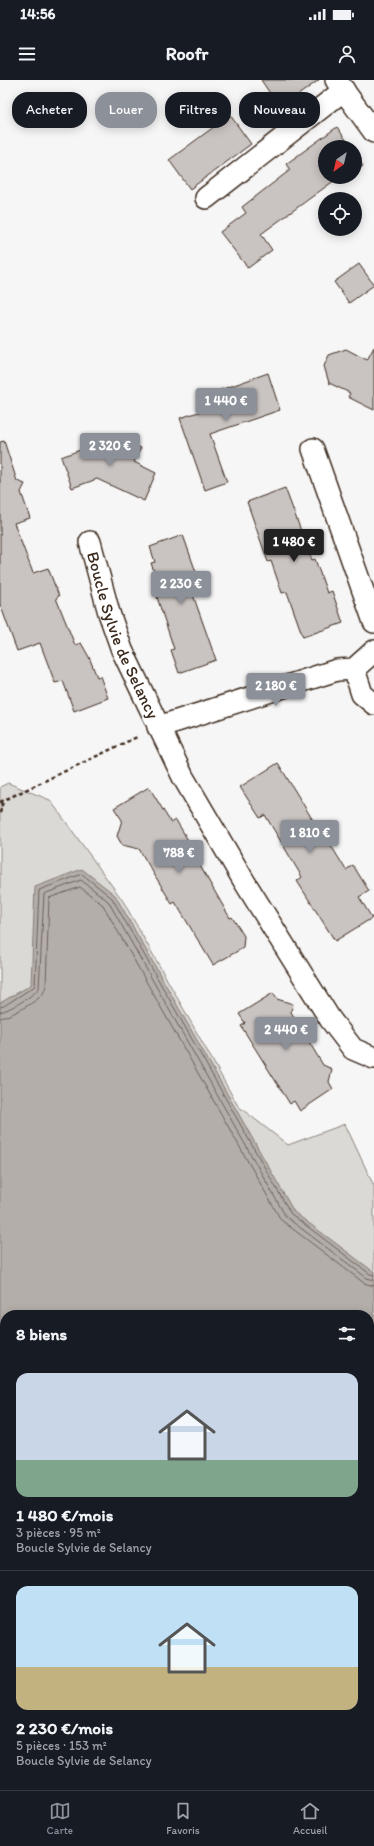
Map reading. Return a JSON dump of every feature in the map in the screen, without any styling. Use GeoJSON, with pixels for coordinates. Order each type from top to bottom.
{"type":"FeatureCollection","features":[{"type":"Feature","properties":{"kind":"street"},"geometry":{"type":"LineString","coordinates":[[206,198],[340,85],[374,132]]}},
{"type":"Feature","properties":{"kind":"street"},"geometry":{"type":"LineString","coordinates":[[313,449],[374,622]]}},
{"type":"Feature","properties":{"kind":"street","name":"Boucle Sylvie de Selancy"},"geometry":{"type":"LineString","coordinates":[[90,542],[109,613],[119,643],[183,777],[244,881],[330,1019],[353,1049],[374,1058]]}},
{"type":"Feature","properties":{"kind":"street"},"geometry":{"type":"LineString","coordinates":[[374,651],[354,669],[362,694],[374,704]]}},
{"type":"Feature","properties":{"kind":"street","name":"Boucle Sylvie de Selancy"},"geometry":{"type":"LineString","coordinates":[[158,727],[337,670],[354,669]]}},
{"type":"Feature","properties":{"kind":"path"},"geometry":{"type":"LineString","coordinates":[[0,813],[2,801],[158,727]]}},
{"type":"Feature","properties":{"kind":"shaded area"},"geometry":{"type":"Polygon","coordinates":[[[8,783],[50,800],[123,901],[238,1106],[288,1145],[345,1124],[374,1186],[374,1310],[0,1310],[0,787],[8,783]]]}},
{"type":"Feature","properties":{"kind":"water"},"geometry":{"type":"Polygon","coordinates":[[[82,869],[115,895],[294,1212],[374,1272],[374,1310],[0,1310],[0,1003],[31,985],[35,887],[82,869]]]}},
{"type":"Feature","properties":{"kind":"building"},"geometry":{"type":"Polygon","coordinates":[[[261,80],[319,80],[302,92],[269,92],[261,80]]]}},
{"type":"Feature","properties":{"kind":"building"},"geometry":{"type":"Polygon","coordinates":[[[231,116],[251,144],[190,189],[169,160],[212,128],[231,128],[231,116]]]}},
{"type":"Feature","properties":{"kind":"building"},"geometry":{"type":"Polygon","coordinates":[[[337,127],[346,140],[319,140],[337,127]]]}},
{"type":"Feature","properties":{"kind":"building"},"geometry":{"type":"Polygon","coordinates":[[[318,141],[318,184],[330,184],[261,234],[272,250],[248,268],[220,232],[246,213],[242,207],[290,170],[286,164],[318,141]]]}},
{"type":"Feature","properties":{"kind":"building"},"geometry":{"type":"Polygon","coordinates":[[[359,264],[374,285],[349,303],[334,282],[359,264]]]}},
{"type":"Feature","properties":{"kind":"building"},"geometry":{"type":"Polygon","coordinates":[[[374,347],[374,410],[348,397],[350,393],[329,383],[324,366],[329,355],[346,349],[367,360],[374,347]]]}},
{"type":"Feature","properties":{"kind":"building"},"geometry":{"type":"Polygon","coordinates":[[[268,373],[280,410],[210,434],[227,482],[205,490],[180,418],[214,407],[209,394],[268,373]]]}},
{"type":"Feature","properties":{"kind":"building"},"geometry":{"type":"Polygon","coordinates":[[[116,437],[141,448],[134,462],[156,473],[144,501],[97,479],[72,488],[61,457],[116,437]]]}},
{"type":"Feature","properties":{"kind":"building"},"geometry":{"type":"Polygon","coordinates":[[[4,441],[17,481],[25,484],[21,492],[30,518],[14,523],[33,573],[48,568],[59,596],[56,598],[75,645],[81,643],[89,657],[97,677],[100,676],[108,698],[74,711],[63,681],[55,683],[40,643],[17,651],[0,604],[0,442],[4,441]]]}},
{"type":"Feature","properties":{"kind":"building"},"geometry":{"type":"Polygon","coordinates":[[[285,488],[312,560],[315,559],[327,593],[332,591],[343,623],[303,637],[287,592],[282,593],[271,561],[268,562],[247,502],[285,488]]]}},
{"type":"Feature","properties":{"kind":"building"},"geometry":{"type":"Polygon","coordinates":[[[183,535],[197,575],[187,578],[216,660],[179,673],[171,650],[174,649],[154,588],[159,587],[151,563],[155,562],[150,547],[183,535]]]}},
{"type":"Feature","properties":{"kind":"building"},"geometry":{"type":"Polygon","coordinates":[[[278,763],[325,840],[327,839],[346,870],[353,865],[369,891],[359,897],[372,918],[335,941],[297,881],[302,877],[265,815],[260,818],[240,787],[278,763]]]}},
{"type":"Feature","properties":{"kind":"building"},"geometry":{"type":"Polygon","coordinates":[[[149,787],[171,823],[176,820],[189,842],[187,843],[230,918],[232,917],[244,936],[243,948],[213,965],[175,902],[172,904],[139,849],[122,845],[117,836],[122,820],[114,808],[149,787]]]}},
{"type":"Feature","properties":{"kind":"building"},"geometry":{"type":"Polygon","coordinates":[[[273,993],[277,999],[293,1004],[291,1012],[323,1065],[332,1069],[329,1082],[333,1089],[300,1111],[294,1101],[290,1104],[241,1026],[245,1023],[239,1014],[273,993]]]}}]}
